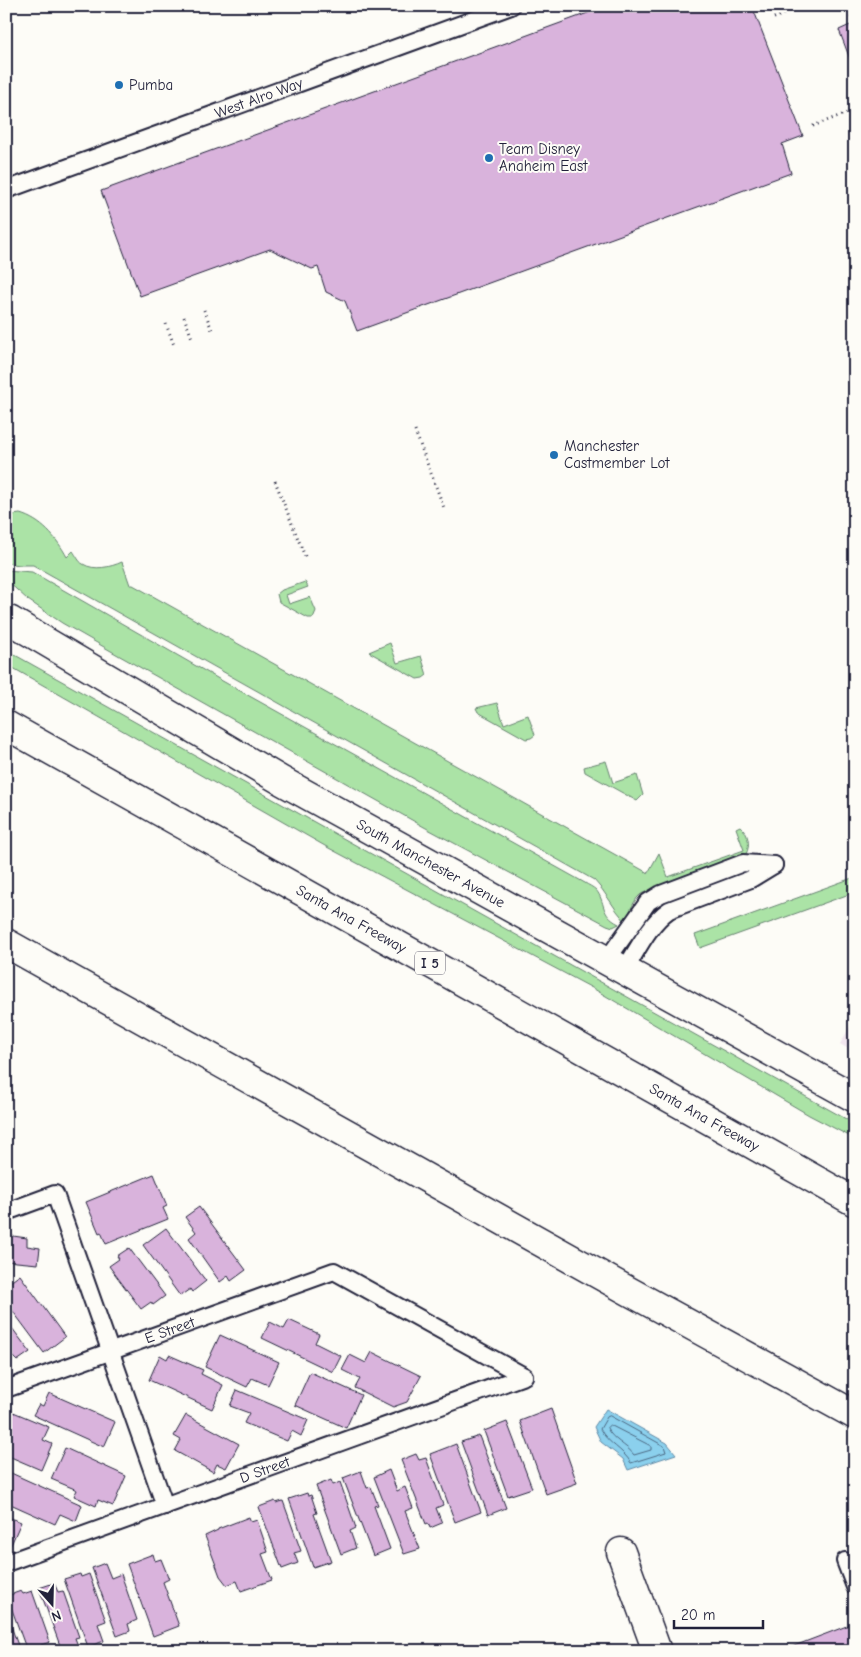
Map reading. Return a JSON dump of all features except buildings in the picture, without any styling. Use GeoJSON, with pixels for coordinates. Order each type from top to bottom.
{"type":"FeatureCollection","features":[{"type":"Feature","properties":{"kind":"main road","name":"South Manchester Avenue"},"geometry":{"type":"LineString","coordinates":[[8,618],[282,780],[855,1098]]}},
{"type":"Feature","properties":{"kind":"main road","name":"Santa Ana Freeway"},"geometry":{"type":"LineString","coordinates":[[6,725],[855,1202]]}},
{"type":"Feature","properties":{"kind":"main road"},"geometry":{"type":"LineString","coordinates":[[6,943],[625,1289],[855,1415]]}},
{"type":"Feature","properties":{"kind":"main road"},"geometry":{"type":"LineString","coordinates":[[621,1552],[657,1651]]}},
{"type":"Feature","properties":{"kind":"lane","name":"West Alro Way"},"geometry":{"type":"LineString","coordinates":[[6,190],[511,6]]}},
{"type":"Feature","properties":{"kind":"lane"},"geometry":{"type":"LineString","coordinates":[[743,863],[774,865],[751,880],[670,910],[659,917],[615,966],[648,902],[661,894],[743,863]]}},
{"type":"Feature","properties":{"kind":"lane"},"geometry":{"type":"LineString","coordinates":[[6,1212],[55,1194],[165,1506]]}},
{"type":"Feature","properties":{"kind":"lane","name":"E Street"},"geometry":{"type":"LineString","coordinates":[[6,1389],[334,1271],[524,1376]]}},
{"type":"Feature","properties":{"kind":"lane","name":"D Street"},"geometry":{"type":"LineString","coordinates":[[6,1563],[524,1376]]}},
{"type":"Feature","properties":{"kind":"lane"},"geometry":{"type":"LineString","coordinates":[[845,1561],[855,1587]]}},
{"type":"Feature","properties":{"kind":"path"},"geometry":{"type":"LineString","coordinates":[[774,18],[802,6]]}},
{"type":"Feature","properties":{"kind":"path"},"geometry":{"type":"LineString","coordinates":[[848,6],[855,26]]}},
{"type":"Feature","properties":{"kind":"path"},"geometry":{"type":"LineString","coordinates":[[813,126],[855,110]]}},
{"type":"Feature","properties":{"kind":"path"},"geometry":{"type":"LineString","coordinates":[[204,310],[212,330]]}},
{"type":"Feature","properties":{"kind":"path"},"geometry":{"type":"LineString","coordinates":[[184,317],[192,338]]}},
{"type":"Feature","properties":{"kind":"path"},"geometry":{"type":"LineString","coordinates":[[166,324],[174,345]]}},
{"type":"Feature","properties":{"kind":"path"},"geometry":{"type":"LineString","coordinates":[[415,431],[444,508]]}},
{"type":"Feature","properties":{"kind":"path"},"geometry":{"type":"LineString","coordinates":[[275,481],[306,559]]}},
{"type":"Feature","properties":{"kind":"shaded area"},"geometry":{"type":"Polygon","coordinates":[[[855,1018],[855,1053],[840,1044],[855,1018]]]}},
{"type":"Feature","properties":{"kind":"green space"},"geometry":{"type":"Polygon","coordinates":[[[20,514],[35,521],[48,531],[67,557],[73,551],[82,563],[97,568],[108,567],[122,562],[130,585],[648,873],[659,853],[668,877],[744,850],[736,828],[740,826],[748,839],[748,850],[746,854],[643,893],[635,902],[625,921],[594,880],[33,565],[6,563],[6,516],[20,514]]]}},
{"type":"Feature","properties":{"kind":"green space"},"geometry":{"type":"Polygon","coordinates":[[[6,570],[32,572],[217,678],[590,886],[596,890],[609,917],[619,924],[613,927],[607,925],[426,828],[62,623],[28,600],[6,580],[6,570]]]}},
{"type":"Feature","properties":{"kind":"green space"},"geometry":{"type":"Polygon","coordinates":[[[305,582],[308,587],[286,595],[289,604],[310,597],[316,611],[313,618],[308,618],[279,602],[277,594],[282,590],[305,582]]]}},
{"type":"Feature","properties":{"kind":"green space"},"geometry":{"type":"Polygon","coordinates":[[[390,643],[397,663],[421,656],[427,675],[417,679],[369,652],[390,643]]]}},
{"type":"Feature","properties":{"kind":"green space"},"geometry":{"type":"Polygon","coordinates":[[[6,650],[855,1124],[855,1139],[809,1115],[594,989],[325,846],[6,664],[6,650]]]}},
{"type":"Feature","properties":{"kind":"green space"},"geometry":{"type":"Polygon","coordinates":[[[497,703],[504,724],[528,715],[535,735],[526,739],[478,712],[476,708],[497,703]]]}},
{"type":"Feature","properties":{"kind":"green space"},"geometry":{"type":"Polygon","coordinates":[[[606,761],[613,783],[637,775],[643,795],[637,801],[585,772],[584,767],[606,761]]]}},
{"type":"Feature","properties":{"kind":"green space"},"geometry":{"type":"Polygon","coordinates":[[[855,877],[855,892],[700,948],[695,935],[855,877]]]}},
{"type":"Feature","properties":{"kind":"water"},"geometry":{"type":"Polygon","coordinates":[[[606,1409],[667,1443],[676,1454],[628,1470],[623,1459],[601,1442],[594,1427],[606,1409]]]}},
{"type":"Feature","properties":{"kind":"place","name":"Pumba"},"geometry":{"type":"Point","coordinates":[119,85]}},
{"type":"Feature","properties":{"kind":"place","name":"Team Disney Anaheim East"},"geometry":{"type":"Point","coordinates":[489,158]}},
{"type":"Feature","properties":{"kind":"place","name":"Manchester Castmember Lot"},"geometry":{"type":"Point","coordinates":[554,455]}}]}
